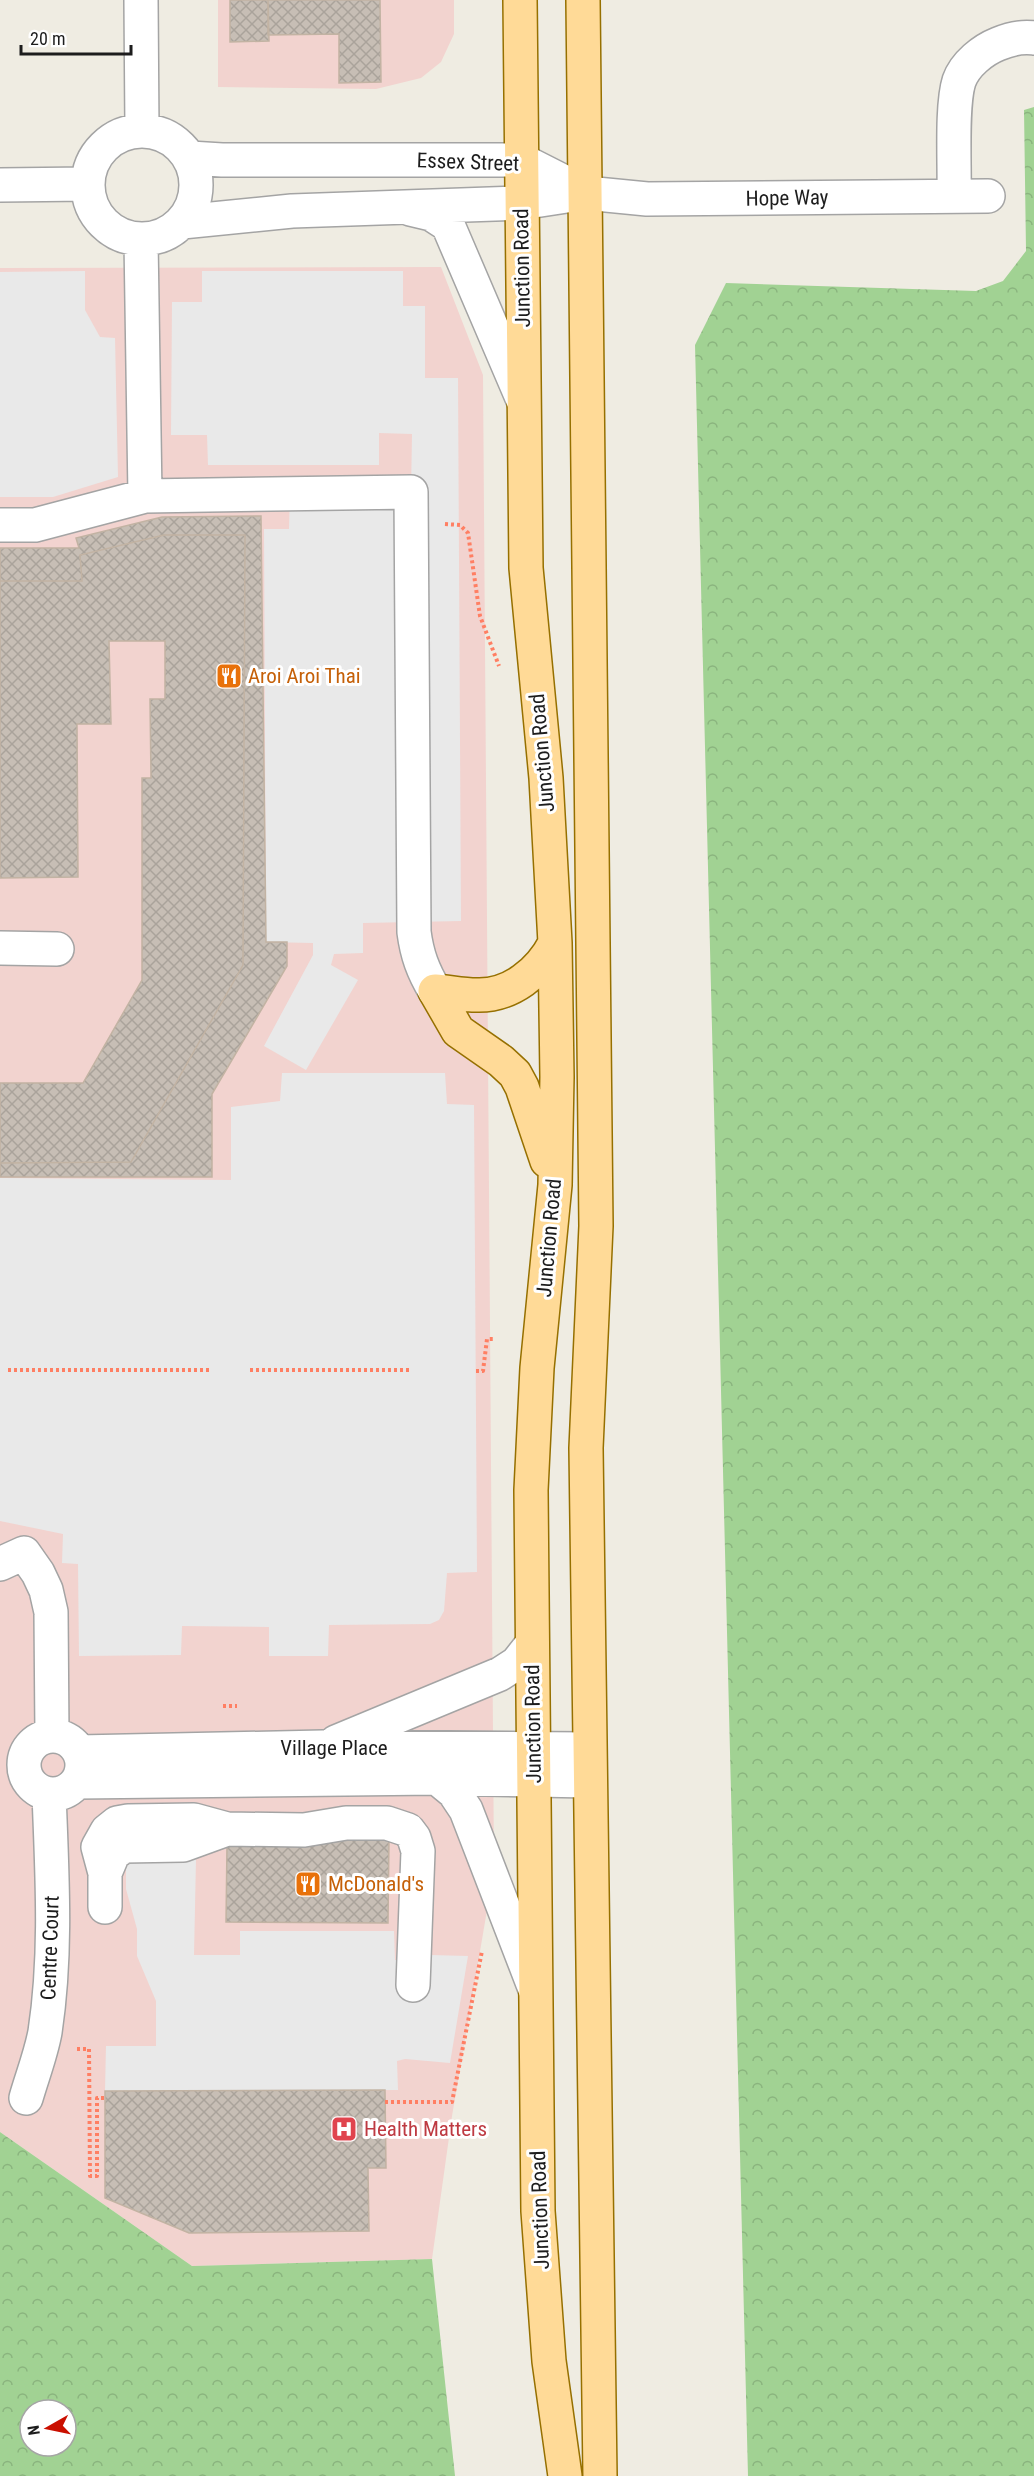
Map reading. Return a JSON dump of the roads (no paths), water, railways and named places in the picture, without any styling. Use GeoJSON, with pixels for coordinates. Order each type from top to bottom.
{"type":"FeatureCollection","features":[{"type":"Feature","properties":{"kind":"main road","name":"Junction Road"},"geometry":{"type":"LineString","coordinates":[[520,0],[526,568],[546,778],[555,943],[557,1077],[555,1185],[537,1368],[531,1490],[538,2211],[549,2361],[565,2476]]}},
{"type":"Feature","properties":{"kind":"main road","name":"Junction Road"},"geometry":{"type":"LineString","coordinates":[[583,0],[596,1226],[586,1448],[600,2476]]}},
{"type":"Feature","properties":{"kind":"main road"},"geometry":{"type":"LineString","coordinates":[[435,991],[477,995],[493,994],[509,988],[524,980],[537,969],[548,957],[555,943]]}},
{"type":"Feature","properties":{"kind":"main road"},"geometry":{"type":"LineString","coordinates":[[435,991],[458,1031],[501,1061],[515,1074],[522,1088],[555,1185]]}},
{"type":"Feature","properties":{"kind":"street"},"geometry":{"type":"LineString","coordinates":[[141,0],[142,130]]}},
{"type":"Feature","properties":{"kind":"street"},"geometry":{"type":"LineString","coordinates":[[954,196],[956,98],[960,80],[971,64],[986,49],[1009,39],[1026,36],[1034,38]]}},
{"type":"Feature","properties":{"kind":"street"},"geometry":{"type":"LineString","coordinates":[[142,130],[170,138],[178,143],[190,158],[197,185],[195,198],[182,222],[165,235],[141,240],[116,233],[104,224],[92,205],[88,184],[93,161],[108,142],[130,131],[142,130]]}},
{"type":"Feature","properties":{"kind":"street","name":"Essex Street"},"geometry":{"type":"LineString","coordinates":[[190,158],[222,160],[521,160],[586,193]]}},
{"type":"Feature","properties":{"kind":"street"},"geometry":{"type":"LineString","coordinates":[[0,185],[88,184]]}},
{"type":"Feature","properties":{"kind":"street","name":"Essex Street"},"geometry":{"type":"LineString","coordinates":[[182,222],[292,211],[521,203],[586,193]]}},
{"type":"Feature","properties":{"kind":"street","name":"Hope Way"},"geometry":{"type":"LineString","coordinates":[[586,193],[647,199],[988,196]]}},
{"type":"Feature","properties":{"kind":"street"},"geometry":{"type":"LineString","coordinates":[[402,206],[431,214],[448,225],[523,400]]}},
{"type":"Feature","properties":{"kind":"street"},"geometry":{"type":"LineString","coordinates":[[141,240],[145,496]]}},
{"type":"Feature","properties":{"kind":"street"},"geometry":{"type":"LineString","coordinates":[[0,525],[35,525],[145,496],[411,492],[414,932],[417,954],[424,973],[435,991]]}},
{"type":"Feature","properties":{"kind":"street"},"geometry":{"type":"LineString","coordinates":[[0,948],[57,949]]}},
{"type":"Feature","properties":{"kind":"street","name":"Centre Court"},"geometry":{"type":"LineString","coordinates":[[0,1564],[24,1553],[38,1573],[46,1590],[51,1612],[64,1766],[51,1980],[44,2034],[26,2098]]}},
{"type":"Feature","properties":{"kind":"street"},"geometry":{"type":"LineString","coordinates":[[323,1747],[500,1674],[518,1662],[532,1644]]}},
{"type":"Feature","properties":{"kind":"street","name":"Village Place"},"geometry":{"type":"LineString","coordinates":[[64,1766],[323,1747],[534,1765]]}},
{"type":"Feature","properties":{"kind":"street","name":"Village Place"},"geometry":{"type":"LineString","coordinates":[[64,1766],[437,1778],[534,1765],[590,1749]]}},
{"type":"Feature","properties":{"kind":"street"},"geometry":{"type":"LineString","coordinates":[[534,1765],[589,1781]]}},
{"type":"Feature","properties":{"kind":"street"},"geometry":{"type":"LineString","coordinates":[[437,1778],[454,1792],[466,1810],[536,1990]]}},
{"type":"Feature","properties":{"kind":"street"},"geometry":{"type":"LineString","coordinates":[[105,1907],[105,1874],[98,1847],[103,1835],[117,1823],[134,1820],[194,1821],[227,1829],[304,1830],[346,1823],[387,1823],[408,1830],[414,1838],[418,1851],[413,1984]]}},
{"type":"Feature","properties":{"kind":"place","name":"Aroi Aroi Thai"},"geometry":{"type":"Point","coordinates":[229,676]}},
{"type":"Feature","properties":{"kind":"place","name":"McDonald's"},"geometry":{"type":"Point","coordinates":[308,1884]}},
{"type":"Feature","properties":{"kind":"place","name":"Health Matters"},"geometry":{"type":"Point","coordinates":[344,2129]}}]}
